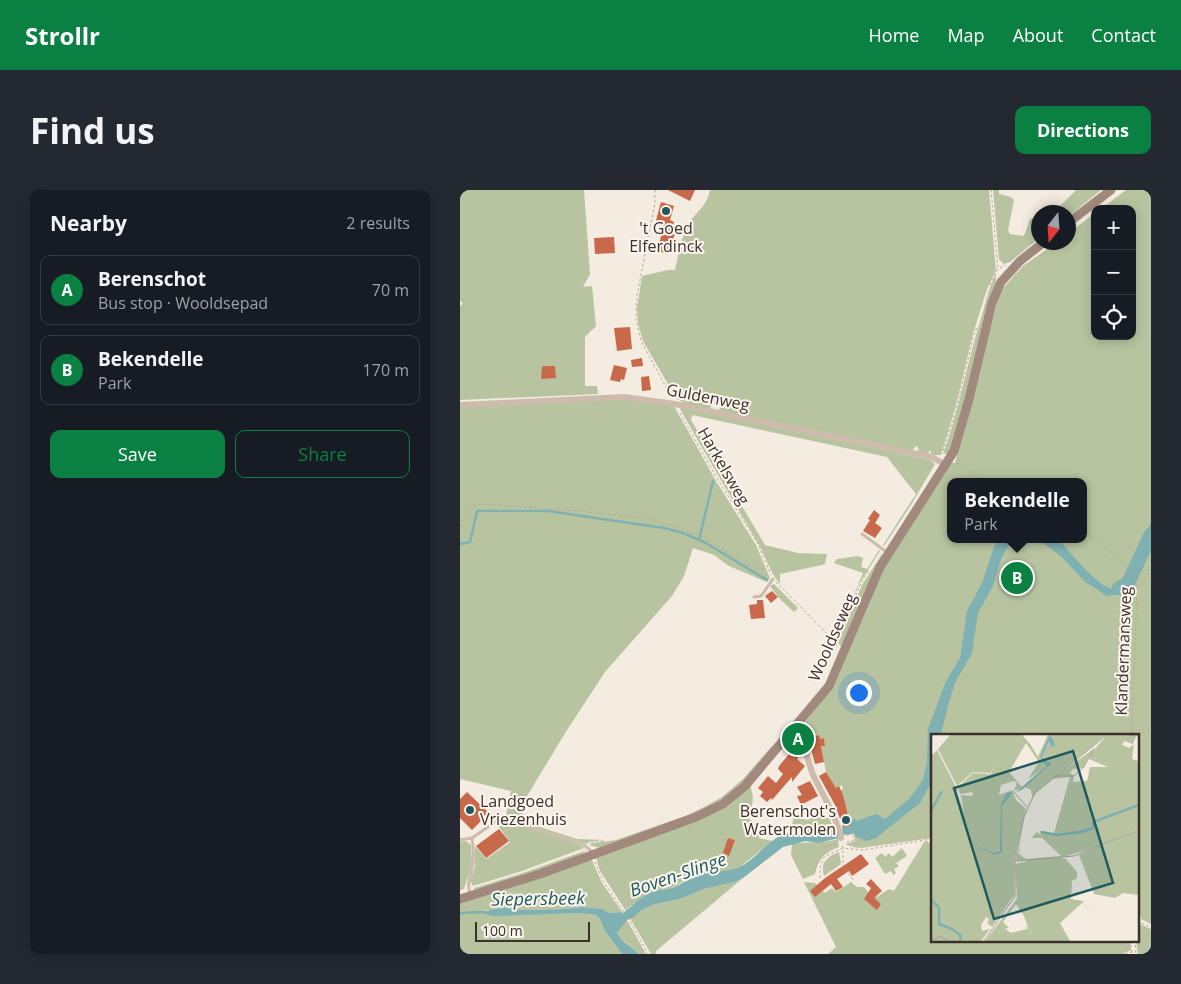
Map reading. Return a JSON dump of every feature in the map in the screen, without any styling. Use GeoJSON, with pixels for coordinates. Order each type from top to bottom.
{"type":"FeatureCollection","features":[{"type":"Feature","properties":{"kind":"main road"},"geometry":{"type":"LineString","coordinates":[[1076,217],[1111,190]]}},
{"type":"Feature","properties":{"kind":"main road","name":"Wooldseweg"},"geometry":{"type":"LineString","coordinates":[[460,899],[540,874],[590,850],[696,817],[724,804],[745,786],[829,686],[876,576],[945,462],[961,429],[992,302],[1001,282],[1020,261],[1034,250]]}},
{"type":"Feature","properties":{"kind":"street","name":"Guldenweg"},"geometry":{"type":"LineString","coordinates":[[460,405],[624,397],[675,404],[932,457],[945,462]]}},
{"type":"Feature","properties":{"kind":"street"},"geometry":{"type":"LineString","coordinates":[[792,732],[800,739],[807,751],[813,774],[838,826],[841,838]]}},
{"type":"Feature","properties":{"kind":"lane"},"geometry":{"type":"LineString","coordinates":[[862,534],[889,553]]}},
{"type":"Feature","properties":{"kind":"lane"},"geometry":{"type":"LineString","coordinates":[[754,597],[761,596],[773,579]]}},
{"type":"Feature","properties":{"kind":"lane"},"geometry":{"type":"LineString","coordinates":[[460,840],[472,838],[491,823],[504,820],[518,823],[590,850]]}},
{"type":"Feature","properties":{"kind":"lane"},"geometry":{"type":"LineString","coordinates":[[470,896],[468,889],[474,860],[472,838]]}},
{"type":"Feature","properties":{"kind":"path","name":"Harkelsweg"},"geometry":{"type":"LineString","coordinates":[[655,190],[655,203],[637,295],[636,320],[641,341],[715,475],[758,544],[773,579],[836,643]]}},
{"type":"Feature","properties":{"kind":"path"},"geometry":{"type":"LineString","coordinates":[[988,290],[998,269],[991,190]]}},
{"type":"Feature","properties":{"kind":"path"},"geometry":{"type":"LineString","coordinates":[[978,478],[945,462],[948,438],[972,338],[979,324]]}},
{"type":"Feature","properties":{"kind":"path"},"geometry":{"type":"LineString","coordinates":[[460,526],[469,510],[478,504],[569,510],[651,519],[702,536],[752,567],[759,569],[768,568]]}},
{"type":"Feature","properties":{"kind":"path","name":"Klandermansweg"},"geometry":{"type":"LineString","coordinates":[[1087,534],[1128,569],[1136,579],[1132,731]]}},
{"type":"Feature","properties":{"kind":"path"},"geometry":{"type":"LineString","coordinates":[[1137,587],[1151,570]]}},
{"type":"Feature","properties":{"kind":"path"},"geometry":{"type":"LineString","coordinates":[[1132,731],[1151,729]]}},
{"type":"Feature","properties":{"kind":"path"},"geometry":{"type":"LineString","coordinates":[[841,838],[843,866],[853,880]]}},
{"type":"Feature","properties":{"kind":"path"},"geometry":{"type":"LineString","coordinates":[[820,878],[821,862],[824,857],[843,848],[863,850],[931,839]]}},
{"type":"Feature","properties":{"kind":"path"},"geometry":{"type":"LineString","coordinates":[[605,841],[591,842],[590,850],[599,874],[630,921],[648,954]]}},
{"type":"Feature","properties":{"kind":"path"},"geometry":{"type":"LineString","coordinates":[[1138,920],[1151,927]]}},
{"type":"Feature","properties":{"kind":"path"},"geometry":{"type":"LineString","coordinates":[[1125,954],[1136,953]]}},
{"type":"Feature","properties":{"kind":"green space"},"geometry":{"type":"Polygon","coordinates":[[[460,190],[584,190],[590,274],[583,287],[592,286],[596,326],[585,337],[585,386],[597,386],[598,394],[460,400],[460,306],[463,304],[460,300],[460,190]]]}},
{"type":"Feature","properties":{"kind":"green space"},"geometry":{"type":"Polygon","coordinates":[[[710,190],[989,190],[996,271],[987,289],[973,334],[955,409],[941,455],[932,455],[930,450],[928,454],[919,452],[916,446],[912,451],[719,411],[720,406],[712,404],[710,409],[686,404],[676,398],[643,341],[638,324],[637,308],[642,276],[675,270],[685,231],[702,207],[710,190]]]}},
{"type":"Feature","properties":{"kind":"green space"},"geometry":{"type":"Polygon","coordinates":[[[993,190],[999,190],[999,194],[1011,197],[1014,200],[1008,230],[1010,234],[1024,236],[1031,219],[1031,245],[1010,262],[1004,264],[999,259],[993,190]]]}},
{"type":"Feature","properties":{"kind":"green space"},"geometry":{"type":"Polygon","coordinates":[[[1076,190],[1101,190],[1076,210],[1076,205],[1061,205],[1076,190]]]}},
{"type":"Feature","properties":{"kind":"green space"},"geometry":{"type":"Polygon","coordinates":[[[1126,190],[1151,190],[1151,924],[1141,919],[1138,901],[1138,734],[931,734],[931,838],[861,848],[845,844],[855,841],[854,834],[846,836],[844,829],[854,828],[853,819],[850,820],[841,790],[843,789],[842,785],[836,788],[826,772],[821,746],[825,746],[824,738],[820,739],[819,735],[809,731],[806,727],[806,721],[829,692],[883,569],[951,462],[955,463],[998,299],[1004,287],[1023,266],[1046,250],[1076,250],[1076,228],[1091,216],[1091,340],[1136,340],[1136,205],[1106,205],[1126,190]]]}},
{"type":"Feature","properties":{"kind":"green space"},"geometry":{"type":"Polygon","coordinates":[[[996,274],[996,284],[959,427],[949,453],[943,454],[954,421],[987,298],[996,274]]]}},
{"type":"Feature","properties":{"kind":"green space"},"geometry":{"type":"Polygon","coordinates":[[[632,400],[674,406],[716,481],[756,545],[770,578],[767,582],[729,566],[714,555],[693,548],[684,576],[672,596],[605,672],[527,796],[521,821],[577,839],[604,840],[587,844],[505,819],[511,791],[460,779],[460,407],[632,400]]]}},
{"type":"Feature","properties":{"kind":"green space"},"geometry":{"type":"Polygon","coordinates":[[[679,407],[931,460],[935,464],[884,546],[916,494],[887,457],[692,415],[691,420],[765,545],[798,553],[827,554],[825,564],[780,574],[780,584],[679,407]]]}},
{"type":"Feature","properties":{"kind":"green space"},"geometry":{"type":"Polygon","coordinates":[[[879,550],[859,584],[836,641],[863,573],[834,563],[837,559],[858,556],[863,558],[861,567],[867,569],[879,550]]]}},
{"type":"Feature","properties":{"kind":"green space"},"geometry":{"type":"Polygon","coordinates":[[[882,554],[842,647],[838,643],[862,585],[882,554]]]}},
{"type":"Feature","properties":{"kind":"green space"},"geometry":{"type":"Polygon","coordinates":[[[774,584],[798,608],[794,612],[770,586],[774,584]]]}},
{"type":"Feature","properties":{"kind":"green space"},"geometry":{"type":"Polygon","coordinates":[[[774,746],[746,780],[723,799],[695,814],[600,848],[589,845],[616,840],[688,815],[706,806],[722,797],[743,779],[774,746]]]}},
{"type":"Feature","properties":{"kind":"green space"},"geometry":{"type":"Polygon","coordinates":[[[750,785],[753,801],[747,817],[760,828],[759,838],[772,841],[740,867],[700,875],[687,879],[670,889],[647,894],[626,911],[600,871],[596,858],[688,823],[750,785]]]}},
{"type":"Feature","properties":{"kind":"green space"},"geometry":{"type":"Polygon","coordinates":[[[794,817],[808,820],[818,817],[829,818],[834,828],[794,831],[791,829],[794,817]]]}},
{"type":"Feature","properties":{"kind":"green space"},"geometry":{"type":"Polygon","coordinates":[[[496,823],[517,824],[584,848],[522,871],[473,886],[470,881],[475,866],[475,846],[486,859],[510,842],[496,823]]]}},
{"type":"Feature","properties":{"kind":"green space"},"geometry":{"type":"Polygon","coordinates":[[[838,839],[839,847],[823,857],[818,864],[815,874],[803,879],[791,855],[792,844],[838,839]]]}},
{"type":"Feature","properties":{"kind":"green space"},"geometry":{"type":"Polygon","coordinates":[[[466,841],[471,845],[472,864],[464,889],[460,890],[460,842],[466,841]]]}},
{"type":"Feature","properties":{"kind":"green space"},"geometry":{"type":"Polygon","coordinates":[[[927,841],[931,845],[931,942],[1130,942],[1131,950],[1123,954],[828,954],[836,947],[804,882],[815,883],[825,893],[832,888],[836,892],[851,882],[857,887],[864,887],[871,896],[873,894],[877,897],[889,889],[894,891],[924,842],[927,841]]]}},
{"type":"Feature","properties":{"kind":"green space"},"geometry":{"type":"Polygon","coordinates":[[[902,848],[907,856],[896,863],[899,866],[894,869],[896,873],[893,875],[891,871],[885,874],[875,858],[882,853],[885,857],[889,853],[892,857],[902,848]]]}},
{"type":"Feature","properties":{"kind":"green space"},"geometry":{"type":"Polygon","coordinates":[[[587,850],[553,866],[475,891],[474,888],[587,850]]]}},
{"type":"Feature","properties":{"kind":"green space"},"geometry":{"type":"Polygon","coordinates":[[[839,852],[841,864],[824,876],[824,864],[831,856],[839,852]]]}},
{"type":"Feature","properties":{"kind":"green space"},"geometry":{"type":"Polygon","coordinates":[[[591,858],[602,883],[623,913],[610,913],[601,909],[582,907],[566,909],[526,910],[503,908],[497,911],[483,910],[500,915],[579,913],[596,915],[622,954],[460,954],[460,902],[591,858]]]}},
{"type":"Feature","properties":{"kind":"green space"},"geometry":{"type":"Polygon","coordinates":[[[743,878],[656,951],[656,954],[651,954],[630,918],[652,905],[683,898],[704,889],[735,882],[743,878]]]}},
{"type":"Feature","properties":{"kind":"green space"},"geometry":{"type":"Polygon","coordinates":[[[627,920],[646,954],[639,954],[617,935],[618,930],[627,920]]]}},
{"type":"Feature","properties":{"kind":"green space"},"geometry":{"type":"Polygon","coordinates":[[[1138,925],[1151,929],[1151,954],[1138,954],[1136,942],[1138,942],[1138,925]]]}},
{"type":"Feature","properties":{"kind":"water"},"geometry":{"type":"Polygon","coordinates":[[[1151,522],[1151,546],[1137,574],[1131,568],[1151,522]]]}},
{"type":"Feature","properties":{"kind":"water"},"geometry":{"type":"Polygon","coordinates":[[[996,543],[1018,543],[1010,545],[1006,549],[993,586],[978,613],[972,653],[955,683],[941,734],[931,734],[931,783],[920,803],[876,838],[866,841],[855,836],[854,833],[843,835],[842,827],[851,826],[850,820],[855,819],[856,821],[876,814],[885,819],[909,799],[923,780],[927,763],[928,729],[946,681],[960,658],[967,611],[982,583],[996,543]]]}},
{"type":"Feature","properties":{"kind":"water"},"geometry":{"type":"Polygon","coordinates":[[[1043,543],[1062,543],[1087,571],[1108,587],[1118,586],[1127,573],[1133,579],[1121,594],[1107,596],[1084,581],[1061,556],[1043,543]]]}},
{"type":"Feature","properties":{"kind":"water"},"geometry":{"type":"Polygon","coordinates":[[[836,828],[839,838],[818,843],[806,841],[783,847],[735,882],[704,889],[683,898],[652,905],[642,910],[627,920],[617,933],[621,939],[639,954],[622,954],[596,915],[579,913],[492,916],[480,912],[503,908],[526,910],[582,907],[602,909],[610,913],[623,913],[640,899],[655,891],[672,888],[698,875],[737,868],[774,839],[787,833],[836,828]]]}},
{"type":"Feature","properties":{"kind":"building"},"geometry":{"type":"Polygon","coordinates":[[[668,190],[695,190],[690,201],[668,190]]]}},
{"type":"Feature","properties":{"kind":"building"},"geometry":{"type":"Polygon","coordinates":[[[661,202],[674,206],[670,220],[674,222],[672,229],[676,230],[669,254],[657,251],[664,226],[655,224],[661,202]]]}},
{"type":"Feature","properties":{"kind":"building"},"geometry":{"type":"Polygon","coordinates":[[[614,237],[615,253],[595,254],[594,238],[614,237]]]}},
{"type":"Feature","properties":{"kind":"building"},"geometry":{"type":"Polygon","coordinates":[[[630,327],[632,349],[617,351],[614,328],[630,327]]]}},
{"type":"Feature","properties":{"kind":"building"},"geometry":{"type":"Polygon","coordinates":[[[642,358],[643,366],[632,367],[631,360],[642,358]]]}},
{"type":"Feature","properties":{"kind":"building"},"geometry":{"type":"Polygon","coordinates":[[[614,365],[627,368],[624,380],[621,379],[620,382],[610,380],[614,365]]]}},
{"type":"Feature","properties":{"kind":"building"},"geometry":{"type":"Polygon","coordinates":[[[555,366],[556,378],[541,379],[542,367],[555,366]]]}},
{"type":"Feature","properties":{"kind":"building"},"geometry":{"type":"Polygon","coordinates":[[[649,376],[651,390],[642,391],[641,377],[649,376]]]}},
{"type":"Feature","properties":{"kind":"building"},"geometry":{"type":"Polygon","coordinates":[[[874,510],[880,515],[875,523],[882,528],[875,538],[863,531],[874,510]]]}},
{"type":"Feature","properties":{"kind":"building"},"geometry":{"type":"Polygon","coordinates":[[[772,591],[778,597],[771,603],[765,596],[772,591]]]}},
{"type":"Feature","properties":{"kind":"building"},"geometry":{"type":"Polygon","coordinates":[[[757,600],[763,600],[765,618],[751,619],[749,605],[757,604],[757,600]]]}},
{"type":"Feature","properties":{"kind":"building"},"geometry":{"type":"Polygon","coordinates":[[[819,735],[820,739],[824,738],[825,746],[821,746],[824,762],[815,764],[808,737],[819,735]]]}},
{"type":"Feature","properties":{"kind":"building"},"geometry":{"type":"Polygon","coordinates":[[[795,747],[801,754],[797,759],[805,766],[792,782],[792,777],[772,800],[771,798],[767,802],[760,796],[763,792],[758,788],[768,776],[776,783],[783,774],[778,769],[779,766],[795,747]]]}},
{"type":"Feature","properties":{"kind":"building"},"geometry":{"type":"Polygon","coordinates":[[[826,772],[836,788],[839,786],[851,826],[843,827],[835,805],[819,776],[826,772]]]}},
{"type":"Feature","properties":{"kind":"building"},"geometry":{"type":"Polygon","coordinates":[[[810,781],[818,796],[801,805],[797,796],[802,795],[797,787],[810,781]]]}},
{"type":"Feature","properties":{"kind":"building"},"geometry":{"type":"Polygon","coordinates":[[[467,792],[489,813],[472,830],[460,818],[460,799],[467,792]]]}},
{"type":"Feature","properties":{"kind":"building"},"geometry":{"type":"Polygon","coordinates":[[[499,829],[509,841],[486,858],[476,846],[499,829]]]}},
{"type":"Feature","properties":{"kind":"building"},"geometry":{"type":"Polygon","coordinates":[[[728,838],[735,840],[729,856],[723,853],[728,838]]]}},
{"type":"Feature","properties":{"kind":"building"},"geometry":{"type":"Polygon","coordinates":[[[861,854],[869,864],[852,876],[849,871],[837,879],[843,887],[836,891],[831,884],[815,897],[810,891],[825,878],[861,854]]]}},
{"type":"Feature","properties":{"kind":"building"},"geometry":{"type":"Polygon","coordinates":[[[871,879],[882,891],[874,898],[881,904],[877,910],[864,899],[871,888],[866,884],[871,879]]]}},
{"type":"Feature","properties":{"kind":"waterway"},"geometry":{"type":"LineString","coordinates":[[699,540],[713,481]]}},
{"type":"Feature","properties":{"kind":"waterway"},"geometry":{"type":"LineString","coordinates":[[460,544],[470,542],[477,511],[548,511],[664,528],[683,533],[706,543],[767,580]]}},
{"type":"Feature","properties":{"kind":"waterway","name":"Boven-Slinge"},"geometry":{"type":"LineString","coordinates":[[1119,588],[1128,583],[1151,534]]}},
{"type":"Feature","properties":{"kind":"waterway","name":"Siepersbeek"},"geometry":{"type":"LineString","coordinates":[[460,913],[483,912]]}},
{"type":"Feature","properties":{"kind":"place","name":"'t Goed Elferdinck"},"geometry":{"type":"Point","coordinates":[666,211]}},
{"type":"Feature","properties":{"kind":"place","name":"Bekendelle"},"geometry":{"type":"Point","coordinates":[1017,578]}},
{"type":"Feature","properties":{"kind":"place","name":"Berenschot"},"geometry":{"type":"Point","coordinates":[798,739]}},
{"type":"Feature","properties":{"kind":"place","name":"Landgoed Vriezenhuis"},"geometry":{"type":"Point","coordinates":[470,810]}},
{"type":"Feature","properties":{"kind":"place","name":"Berenschot's Watermolen"},"geometry":{"type":"Point","coordinates":[846,820]}}]}
